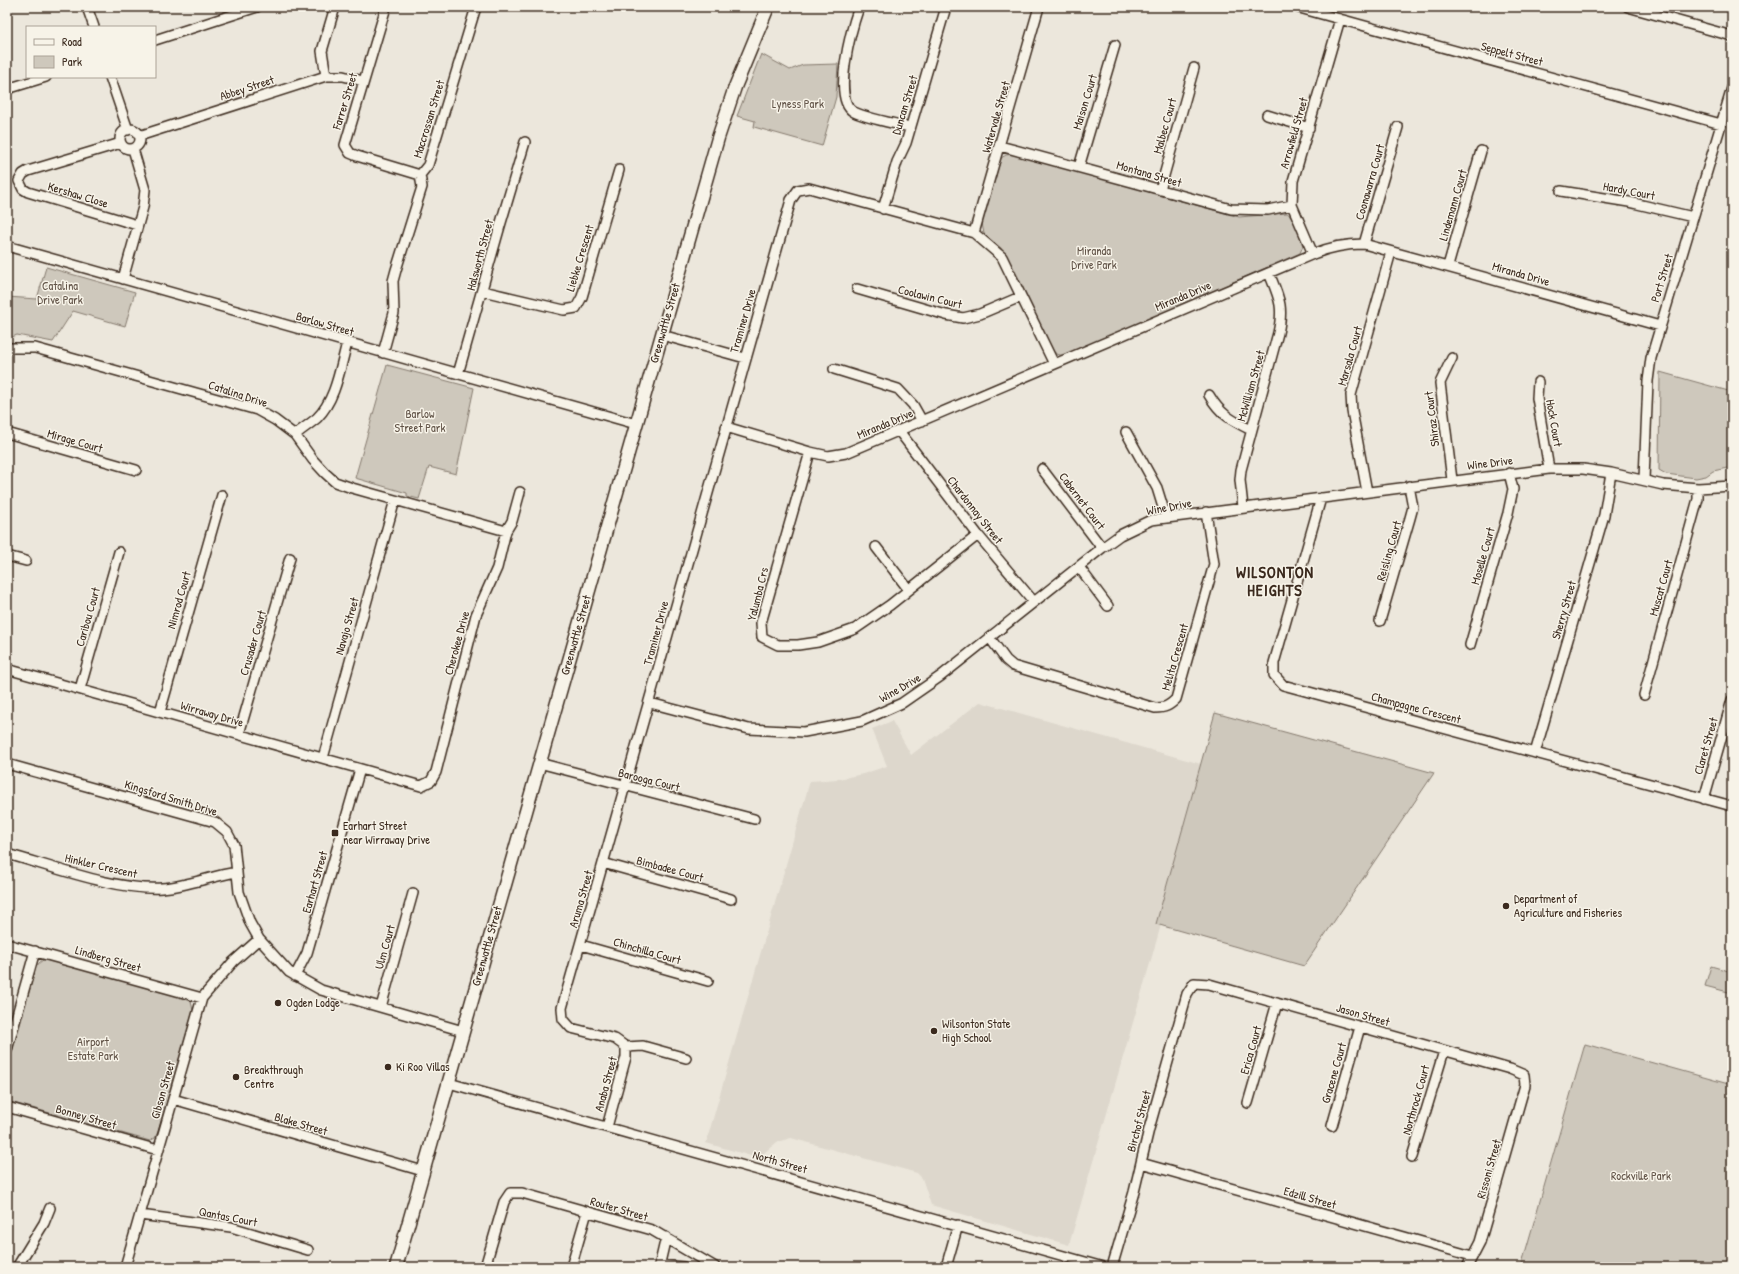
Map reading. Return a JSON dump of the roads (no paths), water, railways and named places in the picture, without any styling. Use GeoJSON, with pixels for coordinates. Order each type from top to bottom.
{"type":"FeatureCollection","features":[{"type":"Feature","properties":{"kind":"main road","name":"Greenwattle Street"},"geometry":{"type":"LineString","coordinates":[[396,1267],[718,138],[735,87],[768,7]]}},
{"type":"Feature","properties":{"kind":"street"},"geometry":{"type":"LineString","coordinates":[[87,7],[94,26]]}},
{"type":"Feature","properties":{"kind":"street"},"geometry":{"type":"LineString","coordinates":[[156,40],[257,7]]}},
{"type":"Feature","properties":{"kind":"street"},"geometry":{"type":"LineString","coordinates":[[326,76],[322,52],[335,7]]}},
{"type":"Feature","properties":{"kind":"street","name":"Farrer Street"},"geometry":{"type":"LineString","coordinates":[[386,7],[346,139],[346,150],[357,156],[420,175]]}},
{"type":"Feature","properties":{"kind":"street","name":"Maccrossan Street"},"geometry":{"type":"LineString","coordinates":[[383,353],[394,313],[393,281],[422,187],[420,175],[428,165],[476,7]]}},
{"type":"Feature","properties":{"kind":"street"},"geometry":{"type":"LineString","coordinates":[[859,7],[847,46],[844,96],[846,105],[854,112],[910,128]]}},
{"type":"Feature","properties":{"kind":"street","name":"Duncan Street"},"geometry":{"type":"LineString","coordinates":[[883,209],[897,162],[910,128],[946,7]]}},
{"type":"Feature","properties":{"kind":"street","name":"Watervale Street"},"geometry":{"type":"LineString","coordinates":[[974,233],[1039,7]]}},
{"type":"Feature","properties":{"kind":"street","name":"Seppelt Street"},"geometry":{"type":"LineString","coordinates":[[1296,7],[1721,124]]}},
{"type":"Feature","properties":{"kind":"street"},"geometry":{"type":"LineString","coordinates":[[1628,7],[1732,36]]}},
{"type":"Feature","properties":{"kind":"street","name":"Arrowfield Street"},"geometry":{"type":"LineString","coordinates":[[1313,254],[1292,205],[1293,181],[1340,19]]}},
{"type":"Feature","properties":{"kind":"street","name":"Maison Court"},"geometry":{"type":"LineString","coordinates":[[1078,167],[1115,45]]}},
{"type":"Feature","properties":{"kind":"street","name":"Malbec Court"},"geometry":{"type":"LineString","coordinates":[[1160,190],[1194,68]]}},
{"type":"Feature","properties":{"kind":"street","name":"Abbey Street"},"geometry":{"type":"LineString","coordinates":[[139,136],[326,76],[343,76],[363,81]]}},
{"type":"Feature","properties":{"kind":"street"},"geometry":{"type":"LineString","coordinates":[[7,89],[43,78]]}},
{"type":"Feature","properties":{"kind":"street"},"geometry":{"type":"LineString","coordinates":[[110,78],[128,130]]}},
{"type":"Feature","properties":{"kind":"street","name":"Port Street"},"geometry":{"type":"LineString","coordinates":[[1644,479],[1649,373],[1660,326],[1732,88]]}},
{"type":"Feature","properties":{"kind":"street"},"geometry":{"type":"LineString","coordinates":[[1268,115],[1309,128]]}},
{"type":"Feature","properties":{"kind":"street","name":"Coonawarra Court"},"geometry":{"type":"LineString","coordinates":[[1364,244],[1398,127]]}},
{"type":"Feature","properties":{"kind":"street"},"geometry":{"type":"LineString","coordinates":[[128,130],[135,131],[139,136],[138,145],[133,149],[125,148],[121,143],[121,136],[128,130]]}},
{"type":"Feature","properties":{"kind":"street","name":"Halsworth Street"},"geometry":{"type":"LineString","coordinates":[[458,374],[483,291],[500,226],[526,142]]}},
{"type":"Feature","properties":{"kind":"street","name":"Kershaw Close"},"geometry":{"type":"LineString","coordinates":[[121,143],[28,171],[23,174],[19,181],[23,189],[28,192],[137,225]]}},
{"type":"Feature","properties":{"kind":"street","name":"Montana Street"},"geometry":{"type":"LineString","coordinates":[[1000,146],[1231,209],[1268,210],[1292,205]]}},
{"type":"Feature","properties":{"kind":"street"},"geometry":{"type":"LineString","coordinates":[[123,278],[143,207],[145,190],[133,149]]}},
{"type":"Feature","properties":{"kind":"street","name":"Lindemann Court"},"geometry":{"type":"LineString","coordinates":[[1448,266],[1481,151]]}},
{"type":"Feature","properties":{"kind":"street","name":"Liebke Crescent"},"geometry":{"type":"LineString","coordinates":[[483,291],[564,310],[576,308],[582,297],[619,170]]}},
{"type":"Feature","properties":{"kind":"street","name":"Traminer Drive"},"geometry":{"type":"LineString","coordinates":[[625,785],[650,703],[790,200],[798,190],[809,188],[974,233],[1002,257],[1020,297],[1054,364]]}},
{"type":"Feature","properties":{"kind":"street","name":"Hardy Court"},"geometry":{"type":"LineString","coordinates":[[1560,191],[1629,202],[1693,217]]}},
{"type":"Feature","properties":{"kind":"street","name":"Miranda Drive"},"geometry":{"type":"LineString","coordinates":[[726,427],[828,456],[846,453],[1313,254],[1328,248],[1364,244],[1448,266],[1660,326]]}},
{"type":"Feature","properties":{"kind":"street","name":"Barlow Street"},"geometry":{"type":"LineString","coordinates":[[7,246],[636,424]]}},
{"type":"Feature","properties":{"kind":"street","name":"Marsala Court"},"geometry":{"type":"LineString","coordinates":[[1367,492],[1352,410],[1351,395],[1392,252]]}},
{"type":"Feature","properties":{"kind":"street","name":"McWilliam Street"},"geometry":{"type":"LineString","coordinates":[[1243,507],[1240,480],[1241,470],[1278,333],[1282,312],[1280,301],[1269,273]]}},
{"type":"Feature","properties":{"kind":"street","name":"Coolawin Court"},"geometry":{"type":"LineString","coordinates":[[857,289],[946,315],[963,318],[980,314],[1020,297]]}},
{"type":"Feature","properties":{"kind":"street"},"geometry":{"type":"LineString","coordinates":[[662,336],[745,358]]}},
{"type":"Feature","properties":{"kind":"street"},"geometry":{"type":"LineString","coordinates":[[295,435],[317,418],[327,405],[333,392],[347,343]]}},
{"type":"Feature","properties":{"kind":"street","name":"Catalina Drive"},"geometry":{"type":"LineString","coordinates":[[7,350],[9,348],[35,348],[257,410],[276,420],[295,435],[313,460],[335,482],[506,530]]}},
{"type":"Feature","properties":{"kind":"street","name":"Shiraz Court"},"geometry":{"type":"LineString","coordinates":[[1452,358],[1440,383],[1452,480]]}},
{"type":"Feature","properties":{"kind":"street"},"geometry":{"type":"LineString","coordinates":[[834,369],[898,389],[914,405],[922,421]]}},
{"type":"Feature","properties":{"kind":"street","name":"Hock Court"},"geometry":{"type":"LineString","coordinates":[[1538,382],[1537,398],[1550,469]]}},
{"type":"Feature","properties":{"kind":"street"},"geometry":{"type":"LineString","coordinates":[[1209,395],[1216,407],[1224,415],[1251,430]]}},
{"type":"Feature","properties":{"kind":"street","name":"Chardonnay Street"},"geometry":{"type":"LineString","coordinates":[[899,431],[978,535],[1034,602]]}},
{"type":"Feature","properties":{"kind":"street"},"geometry":{"type":"LineString","coordinates":[[1126,432],[1157,488],[1166,517]]}},
{"type":"Feature","properties":{"kind":"street","name":"Mirage Court"},"geometry":{"type":"LineString","coordinates":[[7,433],[136,470]]}},
{"type":"Feature","properties":{"kind":"street","name":"Yalumba Crs"},"geometry":{"type":"LineString","coordinates":[[810,452],[761,623],[762,637],[778,645],[798,645],[818,642],[836,637],[855,629],[871,620],[978,535]]}},
{"type":"Feature","properties":{"kind":"street","name":"Cabernet Court"},"geometry":{"type":"LineString","coordinates":[[1042,469],[1102,548]]}},
{"type":"Feature","properties":{"kind":"street","name":"Wine Drive"},"geometry":{"type":"LineString","coordinates":[[650,703],[749,729],[804,732],[862,721],[902,703],[941,676],[1102,548],[1133,528],[1151,520],[1452,480],[1550,469],[1583,469],[1644,479],[1663,485],[1698,488],[1732,486]]}},
{"type":"Feature","properties":{"kind":"street","name":"Moselle Court"},"geometry":{"type":"LineString","coordinates":[[1470,645],[1508,513],[1512,489],[1509,473]]}},
{"type":"Feature","properties":{"kind":"street","name":"Sherry Street"},"geometry":{"type":"LineString","coordinates":[[1535,753],[1604,515],[1611,473]]}},
{"type":"Feature","properties":{"kind":"street","name":"Reisling Court"},"geometry":{"type":"LineString","coordinates":[[1380,621],[1410,518],[1412,507],[1409,486]]}},
{"type":"Feature","properties":{"kind":"street","name":"Muscat Court"},"geometry":{"type":"LineString","coordinates":[[1644,694],[1698,499],[1698,488]]}},
{"type":"Feature","properties":{"kind":"street","name":"Cherokee Drive"},"geometry":{"type":"LineString","coordinates":[[411,784],[421,786],[431,781],[436,772],[476,615],[497,568],[506,530],[512,521],[520,492]]}},
{"type":"Feature","properties":{"kind":"street","name":"Nimrod Court"},"geometry":{"type":"LineString","coordinates":[[160,712],[222,495]]}},
{"type":"Feature","properties":{"kind":"street","name":"Champagne Crescent"},"geometry":{"type":"LineString","coordinates":[[1321,498],[1274,664],[1274,675],[1284,685],[1732,806]]}},
{"type":"Feature","properties":{"kind":"street","name":"Navajo Street"},"geometry":{"type":"LineString","coordinates":[[323,758],[395,500]]}},
{"type":"Feature","properties":{"kind":"street","name":"Melita Crescent"},"geometry":{"type":"LineString","coordinates":[[990,638],[1006,660],[1013,666],[1156,708],[1164,708],[1170,705],[1176,699],[1214,564],[1206,512]]}},
{"type":"Feature","properties":{"kind":"street"},"geometry":{"type":"LineString","coordinates":[[876,547],[909,590]]}},
{"type":"Feature","properties":{"kind":"street","name":"Caribou Court"},"geometry":{"type":"LineString","coordinates":[[80,689],[119,552]]}},
{"type":"Feature","properties":{"kind":"street"},"geometry":{"type":"LineString","coordinates":[[7,556],[26,561]]}},
{"type":"Feature","properties":{"kind":"street","name":"Crusader Court"},"geometry":{"type":"LineString","coordinates":[[239,734],[290,558]]}},
{"type":"Feature","properties":{"kind":"street"},"geometry":{"type":"LineString","coordinates":[[1079,567],[1108,606]]}},
{"type":"Feature","properties":{"kind":"street","name":"Wirraway Drive"},"geometry":{"type":"LineString","coordinates":[[7,670],[80,689],[411,784]]}},
{"type":"Feature","properties":{"kind":"street","name":"Claret Street"},"geometry":{"type":"LineString","coordinates":[[1704,798],[1732,700]]}},
{"type":"Feature","properties":{"kind":"street","name":"Barooga Court"},"geometry":{"type":"LineString","coordinates":[[539,763],[754,819]]}},
{"type":"Feature","properties":{"kind":"street","name":"Kingsford Smith Drive"},"geometry":{"type":"LineString","coordinates":[[7,764],[215,822],[227,832],[234,845],[239,892],[259,939],[274,958],[295,976],[321,990],[463,1030]]}},
{"type":"Feature","properties":{"kind":"street","name":"Earhart Street"},"geometry":{"type":"LineString","coordinates":[[295,976],[307,953],[360,769]]}},
{"type":"Feature","properties":{"kind":"street","name":"Aruma Street"},"geometry":{"type":"LineString","coordinates":[[625,785],[562,1008],[563,1019],[572,1028],[615,1039],[626,1047]]}},
{"type":"Feature","properties":{"kind":"street","name":"Hinkler Crescent"},"geometry":{"type":"LineString","coordinates":[[7,854],[116,884],[139,887],[177,887],[237,872]]}},
{"type":"Feature","properties":{"kind":"street","name":"Bimbadee Court"},"geometry":{"type":"LineString","coordinates":[[603,863],[731,899]]}},
{"type":"Feature","properties":{"kind":"street","name":"Ulm Court"},"geometry":{"type":"LineString","coordinates":[[381,1007],[413,893]]}},
{"type":"Feature","properties":{"kind":"street","name":"Gibson Street"},"geometry":{"type":"LineString","coordinates":[[125,1267],[202,998],[233,962],[259,939]]}},
{"type":"Feature","properties":{"kind":"street","name":"Lindberg Street"},"geometry":{"type":"LineString","coordinates":[[7,944],[202,998]]}},
{"type":"Feature","properties":{"kind":"street","name":"Chinchilla Court"},"geometry":{"type":"LineString","coordinates":[[581,945],[708,981]]}},
{"type":"Feature","properties":{"kind":"street"},"geometry":{"type":"LineString","coordinates":[[7,1050],[35,951]]}},
{"type":"Feature","properties":{"kind":"street","name":"Jason Street"},"geometry":{"type":"LineString","coordinates":[[1194,983],[1209,984],[1524,1075]]}},
{"type":"Feature","properties":{"kind":"street","name":"Birchof Street"},"geometry":{"type":"LineString","coordinates":[[1112,1267],[1185,1002],[1194,983]]}},
{"type":"Feature","properties":{"kind":"street","name":"Erica Court"},"geometry":{"type":"LineString","coordinates":[[1248,1103],[1277,1003]]}},
{"type":"Feature","properties":{"kind":"street","name":"Gracene Court"},"geometry":{"type":"LineString","coordinates":[[1332,1126],[1360,1027]]}},
{"type":"Feature","properties":{"kind":"street"},"geometry":{"type":"LineString","coordinates":[[626,1047],[643,1046],[686,1058]]}},
{"type":"Feature","properties":{"kind":"street","name":"Anaba Street"},"geometry":{"type":"LineString","coordinates":[[607,1127],[626,1057],[626,1047]]}},
{"type":"Feature","properties":{"kind":"street","name":"Northrock Court"},"geometry":{"type":"LineString","coordinates":[[1412,1157],[1444,1051]]}},
{"type":"Feature","properties":{"kind":"street","name":"Rissoni Street"},"geometry":{"type":"LineString","coordinates":[[1468,1267],[1483,1235],[1525,1085],[1524,1075]]}},
{"type":"Feature","properties":{"kind":"street","name":"North Street"},"geometry":{"type":"LineString","coordinates":[[449,1083],[1104,1267]]}},
{"type":"Feature","properties":{"kind":"street","name":"Blake Street"},"geometry":{"type":"LineString","coordinates":[[173,1099],[423,1171]]}},
{"type":"Feature","properties":{"kind":"street","name":"Bonney Street"},"geometry":{"type":"LineString","coordinates":[[7,1107],[158,1150]]}},
{"type":"Feature","properties":{"kind":"street","name":"Edzill Street"},"geometry":{"type":"LineString","coordinates":[[1141,1163],[1472,1256]]}},
{"type":"Feature","properties":{"kind":"street","name":"Router Street"},"geometry":{"type":"LineString","coordinates":[[485,1267],[504,1202],[510,1193],[522,1193],[652,1230],[714,1267]]}},
{"type":"Feature","properties":{"kind":"street"},"geometry":{"type":"LineString","coordinates":[[17,1267],[44,1223],[50,1208]]}},
{"type":"Feature","properties":{"kind":"street"},"geometry":{"type":"LineString","coordinates":[[571,1267],[587,1212]]}},
{"type":"Feature","properties":{"kind":"street","name":"Qantas Court"},"geometry":{"type":"LineString","coordinates":[[140,1215],[230,1227],[308,1250]]}},
{"type":"Feature","properties":{"kind":"street"},"geometry":{"type":"LineString","coordinates":[[946,1267],[958,1225]]}},
{"type":"Feature","properties":{"kind":"street"},"geometry":{"type":"LineString","coordinates":[[666,1237],[659,1266],[684,1267]]}},
{"type":"Feature","properties":{"kind":"place","name":"Earhart Street near Wirraway Drive"},"geometry":{"type":"Point","coordinates":[335,833]}},
{"type":"Feature","properties":{"kind":"place","name":"Department of Agriculture and Fisheries"},"geometry":{"type":"Point","coordinates":[1506,906]}},
{"type":"Feature","properties":{"kind":"place","name":"Ogden Lodge"},"geometry":{"type":"Point","coordinates":[278,1003]}},
{"type":"Feature","properties":{"kind":"place","name":"Wilsonton State High School"},"geometry":{"type":"Point","coordinates":[934,1031]}},
{"type":"Feature","properties":{"kind":"place","name":"Ki Roo Villas"},"geometry":{"type":"Point","coordinates":[388,1067]}},
{"type":"Feature","properties":{"kind":"place","name":"Breakthrough Centre"},"geometry":{"type":"Point","coordinates":[236,1077]}},
{"type":"Feature","properties":{"kind":"district","name":"WILSONTON HEIGHTS"},"geometry":{"type":"Point","coordinates":[1275,581]}},
{"type":"Feature","properties":{"kind":"park label","name":"Lyness Park"},"geometry":{"type":"Point","coordinates":[798,104]}},
{"type":"Feature","properties":{"kind":"park label","name":"Miranda Drive Park"},"geometry":{"type":"Point","coordinates":[1094,258]}},
{"type":"Feature","properties":{"kind":"park label","name":"Catalina Drive Park"},"geometry":{"type":"Point","coordinates":[60,293]}},
{"type":"Feature","properties":{"kind":"park label","name":"Barlow Street Park"},"geometry":{"type":"Point","coordinates":[420,421]}},
{"type":"Feature","properties":{"kind":"park label","name":"Airport Estate Park"},"geometry":{"type":"Point","coordinates":[93,1049]}},
{"type":"Feature","properties":{"kind":"park label","name":"Rockville Park"},"geometry":{"type":"Point","coordinates":[1641,1176]}}]}
